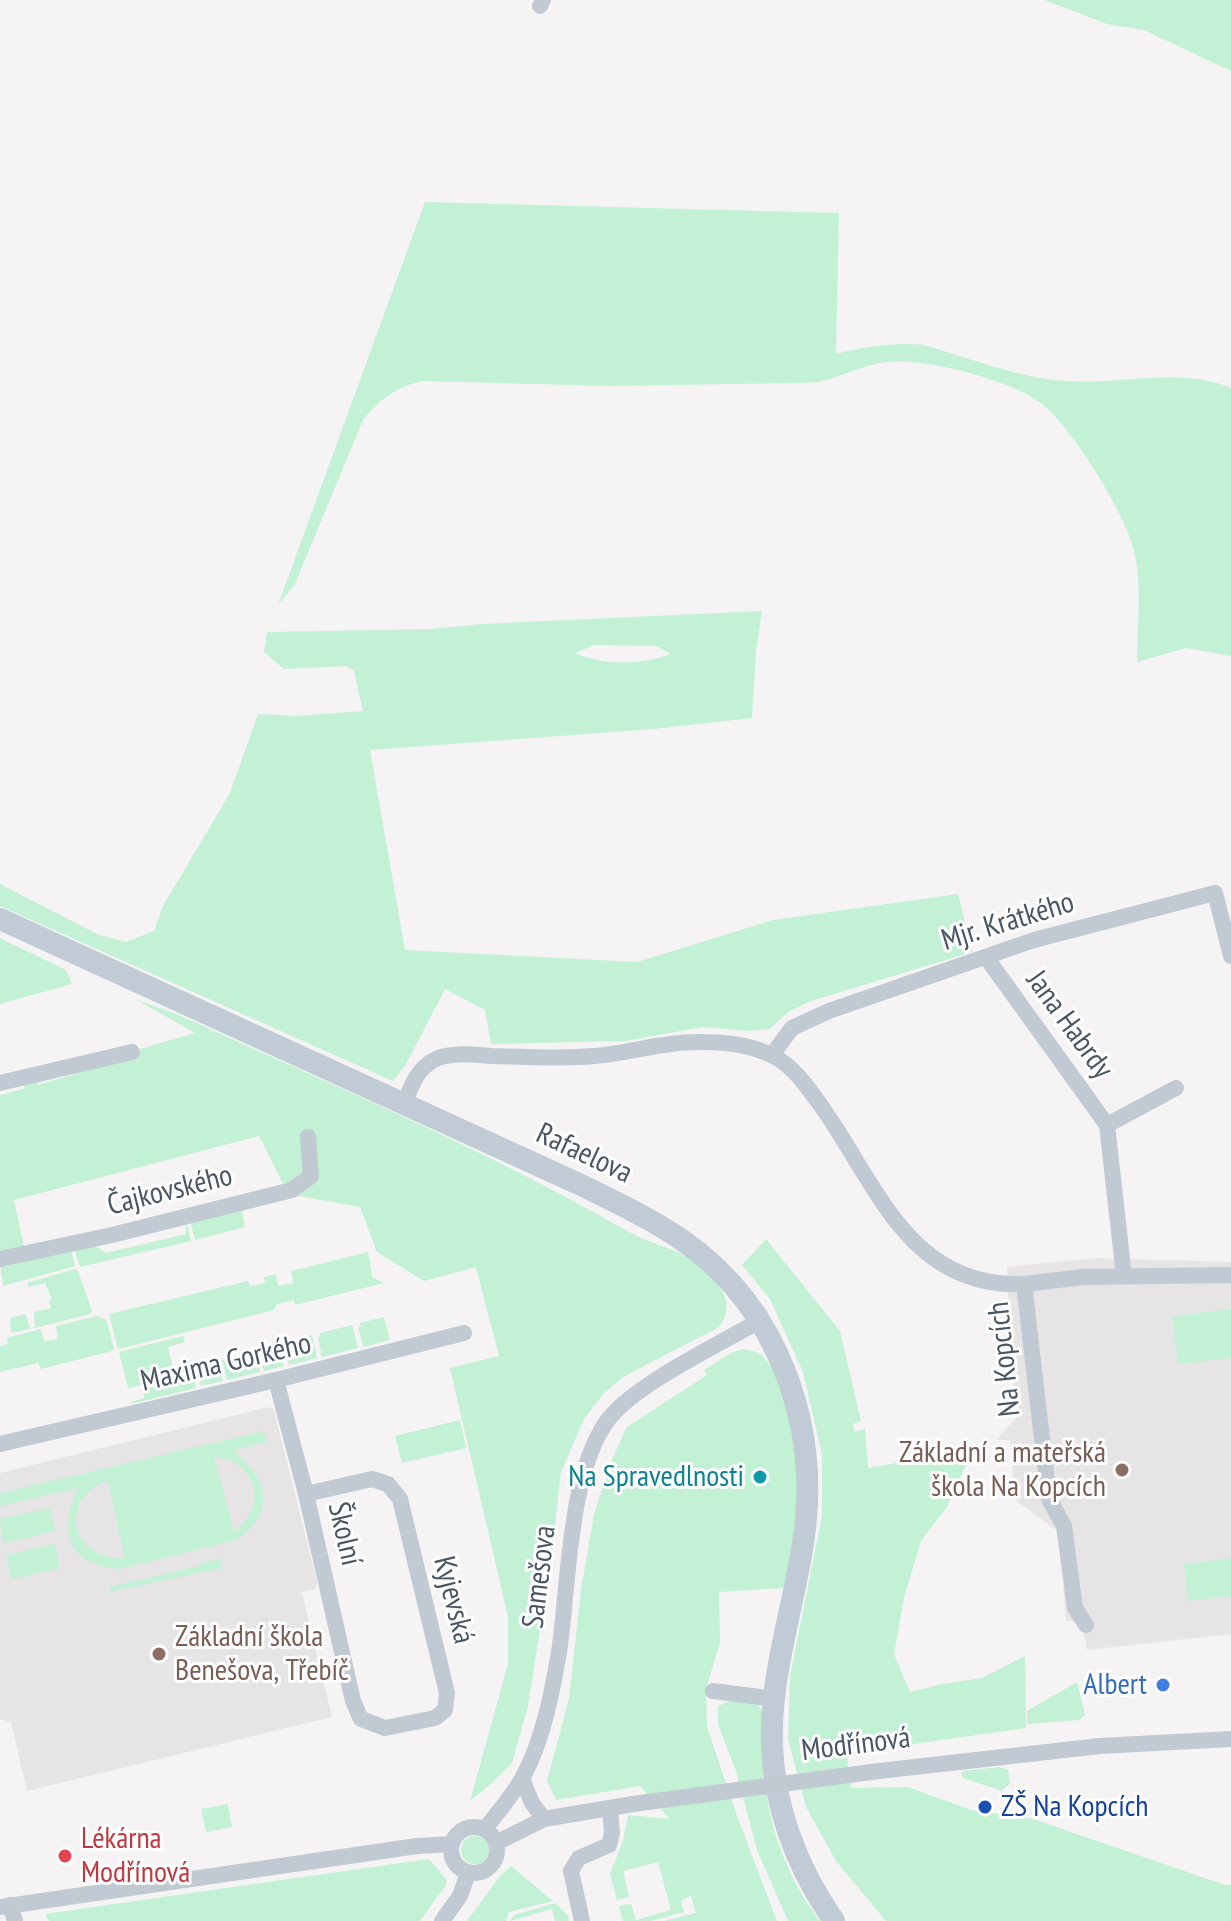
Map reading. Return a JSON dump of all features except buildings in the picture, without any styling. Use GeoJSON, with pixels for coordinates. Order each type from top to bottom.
{"type":"FeatureCollection","features":[{"type":"Feature","properties":{"kind":"main road","name":"Rafaelova"},"geometry":{"type":"LineString","coordinates":[[0,919],[643,1216],[683,1241],[719,1271],[759,1321],[781,1359],[801,1420],[807,1472],[803,1544],[775,1699],[772,1747],[782,1810],[802,1868],[834,1921]]}},
{"type":"Feature","properties":{"kind":"street","name":"Mjr. Krátkého"},"geometry":{"type":"LineString","coordinates":[[772,1055],[792,1028],[809,1019],[1034,940],[1215,893],[1231,956]]}},
{"type":"Feature","properties":{"kind":"street","name":"Jana Habrdy"},"geometry":{"type":"LineString","coordinates":[[986,957],[1107,1125],[1124,1276]]}},
{"type":"Feature","properties":{"kind":"street"},"geometry":{"type":"LineString","coordinates":[[404,1105],[413,1080],[422,1067],[447,1055],[593,1056],[700,1042],[732,1044],[772,1055],[803,1081],[844,1140],[888,1214],[917,1246],[940,1263],[983,1281],[1024,1284]]}},
{"type":"Feature","properties":{"kind":"street"},"geometry":{"type":"LineString","coordinates":[[0,1083],[132,1052]]}},
{"type":"Feature","properties":{"kind":"street","name":"Jana Habrdy"},"geometry":{"type":"LineString","coordinates":[[1107,1125],[1176,1088]]}},
{"type":"Feature","properties":{"kind":"street","name":"Čajkovského"},"geometry":{"type":"LineString","coordinates":[[0,1259],[292,1190],[311,1176],[308,1137]]}},
{"type":"Feature","properties":{"kind":"street","name":"Na Kopcích"},"geometry":{"type":"LineString","coordinates":[[1086,1625],[1075,1608],[1064,1526],[1049,1499],[1024,1284],[1083,1277],[1231,1275]]}},
{"type":"Feature","properties":{"kind":"street","name":"Samešova"},"geometry":{"type":"LineString","coordinates":[[485,1829],[522,1779],[547,1706],[559,1653],[575,1521],[582,1483],[596,1439],[609,1418],[630,1400],[759,1321]]}},
{"type":"Feature","properties":{"kind":"street","name":"Maxima Gorkého"},"geometry":{"type":"LineString","coordinates":[[0,1444],[464,1333]]}},
{"type":"Feature","properties":{"kind":"street","name":"Školní"},"geometry":{"type":"LineString","coordinates":[[276,1380],[306,1494],[353,1701]]}},
{"type":"Feature","properties":{"kind":"street","name":"Kyjevská"},"geometry":{"type":"LineString","coordinates":[[306,1494],[372,1479],[388,1484],[400,1499],[447,1693],[445,1710],[435,1718],[385,1728],[361,1719],[353,1701]]}},
{"type":"Feature","properties":{"kind":"street"},"geometry":{"type":"LineString","coordinates":[[713,1691],[775,1699]]}},
{"type":"Feature","properties":{"kind":"street","name":"Modřínová"},"geometry":{"type":"LineString","coordinates":[[496,1843],[544,1819],[633,1804],[879,1771],[1100,1746],[1231,1739]]}},
{"type":"Feature","properties":{"kind":"street"},"geometry":{"type":"LineString","coordinates":[[522,1779],[532,1803],[544,1819]]}},
{"type":"Feature","properties":{"kind":"street"},"geometry":{"type":"LineString","coordinates":[[582,1921],[571,1871],[579,1858],[609,1845],[612,1833],[610,1808]]}},
{"type":"Feature","properties":{"kind":"street"},"geometry":{"type":"LineString","coordinates":[[464,1829],[485,1829],[496,1843],[496,1857],[488,1869],[475,1874],[461,1870],[452,1859],[453,1838],[464,1829]]}},
{"type":"Feature","properties":{"kind":"street"},"geometry":{"type":"LineString","coordinates":[[8,1911],[401,1848],[451,1844]]}},
{"type":"Feature","properties":{"kind":"street"},"geometry":{"type":"LineString","coordinates":[[442,1921],[460,1896],[468,1873]]}},
{"type":"Feature","properties":{"kind":"shaded area","name":"Základní a mateřská škola Na Kopcích"},"geometry":{"type":"Polygon","coordinates":[[[1097,1258],[1231,1262],[1231,1634],[1087,1650],[1082,1621],[1066,1621],[1059,1532],[1015,1500],[1010,1440],[996,1440],[1019,1415],[1010,1362],[1007,1267],[1097,1258]]]}},
{"type":"Feature","properties":{"kind":"shaded area","name":"Základní škola Benešova, Třebíč"},"geometry":{"type":"Polygon","coordinates":[[[269,1407],[274,1410],[317,1582],[315,1589],[302,1592],[332,1717],[27,1791],[11,1722],[0,1719],[0,1473],[269,1407]]]}},
{"type":"Feature","properties":{"kind":"green space"},"geometry":{"type":"Polygon","coordinates":[[[1044,0],[1231,0],[1231,71],[1144,30],[1107,24],[1044,0]]]}},
{"type":"Feature","properties":{"kind":"green space"},"geometry":{"type":"Polygon","coordinates":[[[425,202],[839,213],[836,354],[879,346],[924,345],[1012,372],[1048,379],[1087,382],[1191,378],[1231,388],[1231,656],[1186,648],[1137,662],[1139,589],[1133,547],[1119,512],[1079,446],[1050,412],[1024,393],[986,378],[923,363],[878,363],[808,383],[610,386],[423,381],[397,390],[382,400],[363,420],[295,584],[278,605],[425,202]]]}},
{"type":"Feature","properties":{"kind":"green space"},"geometry":{"type":"Polygon","coordinates":[[[762,611],[752,718],[654,729],[370,750],[405,950],[637,962],[773,920],[958,894],[972,952],[811,1001],[788,1012],[770,1029],[747,1031],[703,1027],[625,1041],[491,1044],[485,1010],[445,989],[405,1066],[393,1081],[0,906],[0,884],[97,934],[126,942],[154,931],[163,906],[230,793],[258,714],[296,716],[363,711],[354,671],[346,666],[284,669],[264,652],[267,632],[431,629],[762,611]],[[595,645],[575,653],[598,660],[623,662],[671,654],[656,646],[595,645]]]}},
{"type":"Feature","properties":{"kind":"green space"},"geometry":{"type":"Polygon","coordinates":[[[0,938],[66,970],[72,984],[0,1004],[0,938]]]}},
{"type":"Feature","properties":{"kind":"green space"},"geometry":{"type":"Polygon","coordinates":[[[135,999],[179,1015],[407,1118],[519,1173],[636,1236],[683,1255],[715,1280],[725,1298],[725,1317],[719,1327],[623,1377],[604,1393],[584,1419],[561,1472],[552,1554],[528,1706],[512,1763],[470,1801],[508,1664],[508,1617],[450,1368],[499,1356],[476,1267],[424,1281],[377,1252],[360,1207],[288,1194],[259,1136],[14,1200],[24,1247],[0,1254],[0,1095],[24,1089],[26,1071],[35,1069],[38,1085],[99,1067],[123,1054],[195,1033],[135,999]]]}},
{"type":"Feature","properties":{"kind":"green space"},"geometry":{"type":"Polygon","coordinates":[[[241,1204],[245,1227],[195,1240],[189,1217],[241,1204]]]}},
{"type":"Feature","properties":{"kind":"green space"},"geometry":{"type":"Polygon","coordinates":[[[186,1219],[191,1241],[80,1267],[73,1246],[89,1242],[106,1253],[186,1234],[186,1219]]]}},
{"type":"Feature","properties":{"kind":"green space"},"geometry":{"type":"Polygon","coordinates":[[[766,1239],[840,1331],[861,1421],[853,1424],[854,1432],[865,1429],[868,1468],[974,1447],[947,1507],[921,1541],[904,1598],[894,1654],[910,1692],[982,1678],[1025,1656],[1026,1728],[871,1750],[847,1758],[851,1788],[908,1787],[971,1810],[1033,1819],[1231,1885],[1231,1921],[886,1921],[836,1861],[806,1807],[788,1739],[790,1676],[822,1516],[822,1454],[803,1372],[770,1299],[742,1265],[766,1239]]]}},
{"type":"Feature","properties":{"kind":"green space"},"geometry":{"type":"Polygon","coordinates":[[[70,1246],[75,1266],[3,1286],[0,1263],[70,1246]]]}},
{"type":"Feature","properties":{"kind":"green space"},"geometry":{"type":"Polygon","coordinates":[[[368,1252],[372,1277],[384,1283],[295,1305],[294,1300],[277,1304],[274,1310],[118,1349],[109,1314],[248,1281],[250,1286],[265,1283],[264,1277],[276,1274],[278,1286],[293,1283],[291,1271],[368,1252]]]}},
{"type":"Feature","properties":{"kind":"green space"},"geometry":{"type":"Polygon","coordinates":[[[75,1269],[92,1311],[90,1314],[35,1328],[34,1312],[51,1308],[49,1301],[52,1300],[45,1283],[28,1287],[27,1283],[75,1269]]]}},
{"type":"Feature","properties":{"kind":"green space"},"geometry":{"type":"Polygon","coordinates":[[[1231,1309],[1231,1358],[1178,1364],[1172,1316],[1231,1309]]]}},
{"type":"Feature","properties":{"kind":"green space"},"geometry":{"type":"Polygon","coordinates":[[[26,1314],[30,1329],[11,1333],[10,1318],[26,1314]]]}},
{"type":"Feature","properties":{"kind":"green space"},"geometry":{"type":"Polygon","coordinates":[[[97,1316],[107,1322],[114,1348],[112,1351],[41,1369],[38,1363],[0,1372],[0,1346],[8,1344],[7,1338],[41,1329],[44,1341],[58,1339],[56,1326],[97,1316]]]}},
{"type":"Feature","properties":{"kind":"green space"},"geometry":{"type":"Polygon","coordinates":[[[384,1317],[390,1340],[363,1347],[358,1327],[361,1327],[360,1323],[384,1317]]]}},
{"type":"Feature","properties":{"kind":"green space"},"geometry":{"type":"Polygon","coordinates":[[[352,1325],[358,1348],[322,1357],[320,1333],[352,1325]]]}},
{"type":"Feature","properties":{"kind":"green space"},"geometry":{"type":"Polygon","coordinates":[[[312,1335],[317,1358],[289,1365],[285,1348],[288,1347],[287,1343],[312,1335]]]}},
{"type":"Feature","properties":{"kind":"green space"},"geometry":{"type":"Polygon","coordinates":[[[183,1336],[185,1342],[168,1347],[174,1371],[190,1368],[196,1388],[131,1404],[144,1398],[142,1385],[128,1388],[119,1352],[183,1336]]]}},
{"type":"Feature","properties":{"kind":"green space"},"geometry":{"type":"Polygon","coordinates":[[[279,1345],[284,1366],[264,1371],[260,1354],[279,1345]]]}},
{"type":"Feature","properties":{"kind":"green space"},"geometry":{"type":"Polygon","coordinates":[[[743,1349],[760,1354],[769,1363],[783,1395],[796,1470],[795,1523],[784,1588],[719,1592],[720,1642],[706,1689],[707,1727],[777,1921],[664,1921],[696,1913],[691,1896],[681,1900],[684,1912],[651,1921],[623,1921],[619,1906],[631,1904],[636,1920],[671,1910],[658,1862],[623,1871],[629,1897],[617,1900],[610,1874],[623,1841],[628,1815],[670,1819],[640,1786],[556,1800],[547,1781],[569,1699],[581,1590],[594,1514],[613,1457],[627,1427],[707,1375],[704,1370],[743,1349]]]}},
{"type":"Feature","properties":{"kind":"green space"},"geometry":{"type":"Polygon","coordinates":[[[255,1352],[260,1372],[227,1380],[222,1360],[255,1352]]]}},
{"type":"Feature","properties":{"kind":"green space"},"geometry":{"type":"Polygon","coordinates":[[[215,1362],[223,1381],[201,1386],[196,1370],[198,1366],[215,1362]]]}},
{"type":"Feature","properties":{"kind":"green space"},"geometry":{"type":"Polygon","coordinates":[[[460,1420],[466,1448],[402,1463],[395,1436],[460,1420]]]}},
{"type":"Feature","properties":{"kind":"green space"},"geometry":{"type":"Polygon","coordinates":[[[264,1431],[267,1442],[232,1450],[254,1471],[263,1495],[263,1507],[249,1529],[236,1540],[120,1569],[89,1561],[78,1553],[72,1543],[68,1518],[78,1488],[0,1506],[0,1493],[264,1431]],[[214,1456],[234,1532],[252,1510],[253,1486],[240,1466],[214,1456]],[[108,1482],[91,1490],[81,1501],[76,1514],[77,1527],[82,1540],[92,1549],[107,1556],[125,1558],[108,1482]]]}},
{"type":"Feature","properties":{"kind":"green space"},"geometry":{"type":"Polygon","coordinates":[[[50,1508],[55,1531],[3,1543],[0,1519],[50,1508]]]}},
{"type":"Feature","properties":{"kind":"green space"},"geometry":{"type":"Polygon","coordinates":[[[55,1544],[60,1568],[12,1579],[6,1555],[55,1544]]]}},
{"type":"Feature","properties":{"kind":"green space"},"geometry":{"type":"Polygon","coordinates":[[[220,1558],[222,1568],[110,1592],[109,1587],[199,1566],[220,1558]]]}},
{"type":"Feature","properties":{"kind":"green space"},"geometry":{"type":"Polygon","coordinates":[[[1231,1558],[1231,1596],[1188,1601],[1184,1564],[1231,1558]]]}},
{"type":"Feature","properties":{"kind":"green space"},"geometry":{"type":"Polygon","coordinates":[[[1077,1682],[1085,1715],[1079,1720],[1027,1724],[1027,1711],[1077,1682]]]}},
{"type":"Feature","properties":{"kind":"green space"},"geometry":{"type":"Polygon","coordinates":[[[730,1701],[757,1704],[761,1709],[766,1790],[778,1842],[792,1876],[820,1921],[788,1921],[757,1850],[736,1771],[718,1725],[718,1706],[730,1701]]]}},
{"type":"Feature","properties":{"kind":"green space"},"geometry":{"type":"Polygon","coordinates":[[[999,1767],[1008,1770],[1010,1783],[1002,1791],[963,1778],[961,1774],[963,1771],[999,1767]]]}},
{"type":"Feature","properties":{"kind":"green space"},"geometry":{"type":"Polygon","coordinates":[[[228,1804],[232,1827],[206,1832],[201,1809],[228,1804]]]}},
{"type":"Feature","properties":{"kind":"green space"},"geometry":{"type":"Polygon","coordinates":[[[475,1836],[485,1840],[489,1850],[485,1860],[475,1864],[465,1860],[461,1850],[465,1840],[475,1836]]]}},
{"type":"Feature","properties":{"kind":"green space"},"geometry":{"type":"Polygon","coordinates":[[[429,1859],[446,1879],[446,1885],[420,1921],[49,1921],[45,1914],[429,1859]]]}},
{"type":"Feature","properties":{"kind":"green space"},"geometry":{"type":"Polygon","coordinates":[[[511,1866],[553,1901],[509,1912],[506,1921],[467,1921],[500,1876],[511,1866]]]}},
{"type":"Feature","properties":{"kind":"green space"},"geometry":{"type":"Polygon","coordinates":[[[556,1903],[569,1921],[555,1921],[552,1909],[510,1921],[514,1915],[556,1903]]]}},
{"type":"Feature","properties":{"kind":"place","name":"Základní a mateřská škola Na Kopcích"},"geometry":{"type":"Point","coordinates":[1122,1470]}},
{"type":"Feature","properties":{"kind":"place","name":"Na Spravedlnosti"},"geometry":{"type":"Point","coordinates":[760,1477]}},
{"type":"Feature","properties":{"kind":"place","name":"Základní škola Benešova, Třebíč"},"geometry":{"type":"Point","coordinates":[159,1654]}},
{"type":"Feature","properties":{"kind":"place","name":"Albert"},"geometry":{"type":"Point","coordinates":[1163,1685]}},
{"type":"Feature","properties":{"kind":"place","name":"ZŠ Na Kopcích"},"geometry":{"type":"Point","coordinates":[985,1807]}},
{"type":"Feature","properties":{"kind":"place","name":"Lékárna Modřínová"},"geometry":{"type":"Point","coordinates":[65,1856]}}]}
